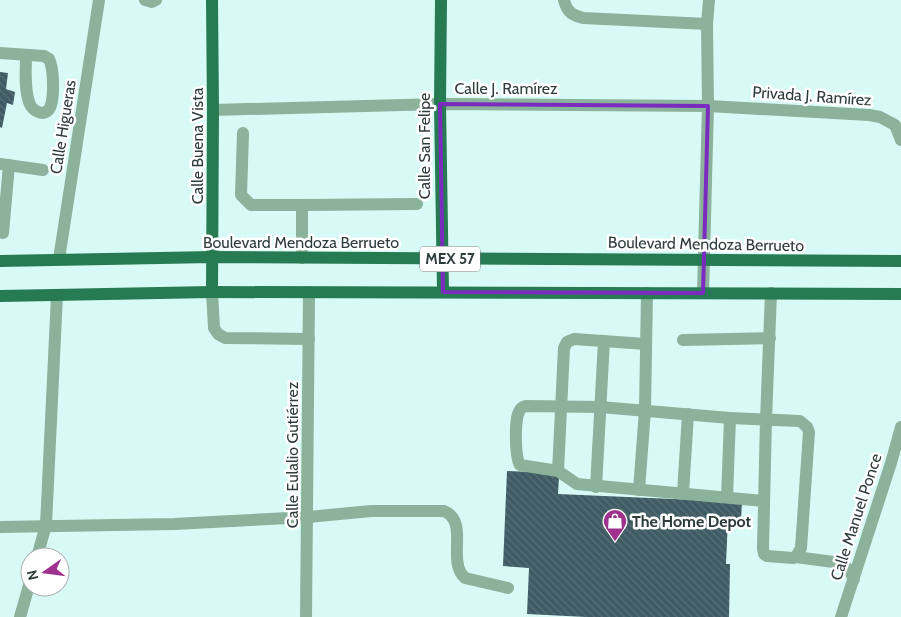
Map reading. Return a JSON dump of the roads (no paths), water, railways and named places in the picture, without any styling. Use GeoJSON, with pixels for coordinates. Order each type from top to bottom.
{"type":"FeatureCollection","features":[{"type":"Feature","properties":{"kind":"main road","name":"Calle Buena Vista"},"geometry":{"type":"LineString","coordinates":[[212,0],[212,292]]}},
{"type":"Feature","properties":{"kind":"main road","name":"Calle San Felipe"},"geometry":{"type":"LineString","coordinates":[[441,0],[440,104],[444,292]]}},
{"type":"Feature","properties":{"kind":"main road","name":"Boulevard Mendoza Berrueto"},"geometry":{"type":"LineString","coordinates":[[0,261],[59,258],[213,257],[901,261]]}},
{"type":"Feature","properties":{"kind":"main road","name":"MEX 57"},"geometry":{"type":"LineString","coordinates":[[0,296],[212,292],[901,294]]}},
{"type":"Feature","properties":{"kind":"street","name":"Calle Higueras"},"geometry":{"type":"LineString","coordinates":[[59,258],[99,0]]}},
{"type":"Feature","properties":{"kind":"street"},"geometry":{"type":"LineString","coordinates":[[145,0],[152,2],[156,0]]}},
{"type":"Feature","properties":{"kind":"street"},"geometry":{"type":"LineString","coordinates":[[564,0],[566,9],[574,16],[584,18],[707,24]]}},
{"type":"Feature","properties":{"kind":"street"},"geometry":{"type":"LineString","coordinates":[[703,293],[708,106],[707,24],[709,0]]}},
{"type":"Feature","properties":{"kind":"street"},"geometry":{"type":"LineString","coordinates":[[0,53],[26,55]]}},
{"type":"Feature","properties":{"kind":"street","name":"Calle J. Ramírez"},"geometry":{"type":"LineString","coordinates":[[213,110],[440,104],[708,106]]}},
{"type":"Feature","properties":{"kind":"street","name":"Privada J. Ramírez"},"geometry":{"type":"LineString","coordinates":[[708,106],[869,115],[895,124],[901,140]]}},
{"type":"Feature","properties":{"kind":"street"},"geometry":{"type":"LineString","coordinates":[[243,133],[241,195],[251,205],[417,204]]}},
{"type":"Feature","properties":{"kind":"street"},"geometry":{"type":"LineString","coordinates":[[4,233],[4,165],[43,170]]}},
{"type":"Feature","properties":{"kind":"street"},"geometry":{"type":"LineString","coordinates":[[302,205],[302,258]]}},
{"type":"Feature","properties":{"kind":"street"},"geometry":{"type":"LineString","coordinates":[[212,292],[214,328],[218,334],[225,338],[309,339]]}},
{"type":"Feature","properties":{"kind":"street","name":"Calle Eulalio Gutiérrez"},"geometry":{"type":"LineString","coordinates":[[306,617],[309,292]]}},
{"type":"Feature","properties":{"kind":"street"},"geometry":{"type":"LineString","coordinates":[[639,490],[645,410],[648,293]]}},
{"type":"Feature","properties":{"kind":"street"},"geometry":{"type":"LineString","coordinates":[[771,293],[766,419],[764,554],[771,557],[796,557],[841,563],[849,570],[854,579]]}},
{"type":"Feature","properties":{"kind":"street"},"geometry":{"type":"LineString","coordinates":[[40,547],[46,526],[57,295]]}},
{"type":"Feature","properties":{"kind":"street"},"geometry":{"type":"LineString","coordinates":[[683,340],[770,338]]}},
{"type":"Feature","properties":{"kind":"street"},"geometry":{"type":"LineString","coordinates":[[558,471],[564,348],[567,342],[574,339],[646,344]]}},
{"type":"Feature","properties":{"kind":"street"},"geometry":{"type":"LineString","coordinates":[[596,487],[604,342]]}},
{"type":"Feature","properties":{"kind":"street"},"geometry":{"type":"LineString","coordinates":[[764,501],[596,487],[577,484],[558,471],[520,465],[516,456],[517,415],[522,407],[526,406],[600,407],[800,422],[808,429],[801,548],[796,557]]}},
{"type":"Feature","properties":{"kind":"street"},"geometry":{"type":"LineString","coordinates":[[684,494],[688,414]]}},
{"type":"Feature","properties":{"kind":"street"},"geometry":{"type":"LineString","coordinates":[[726,497],[730,418]]}},
{"type":"Feature","properties":{"kind":"street","name":"Calle Manuel Ponce"},"geometry":{"type":"LineString","coordinates":[[841,617],[896,463],[901,427]]}},
{"type":"Feature","properties":{"kind":"street"},"geometry":{"type":"LineString","coordinates":[[0,527],[174,524],[308,517],[371,510],[444,511],[450,513],[456,524],[460,574],[465,578],[508,588]]}},
{"type":"Feature","properties":{"kind":"street"},"geometry":{"type":"LineString","coordinates":[[20,617],[26,597]]}},
{"type":"Feature","properties":{"kind":"place","name":"The Home Depot"},"geometry":{"type":"Point","coordinates":[615,542]}}]}
